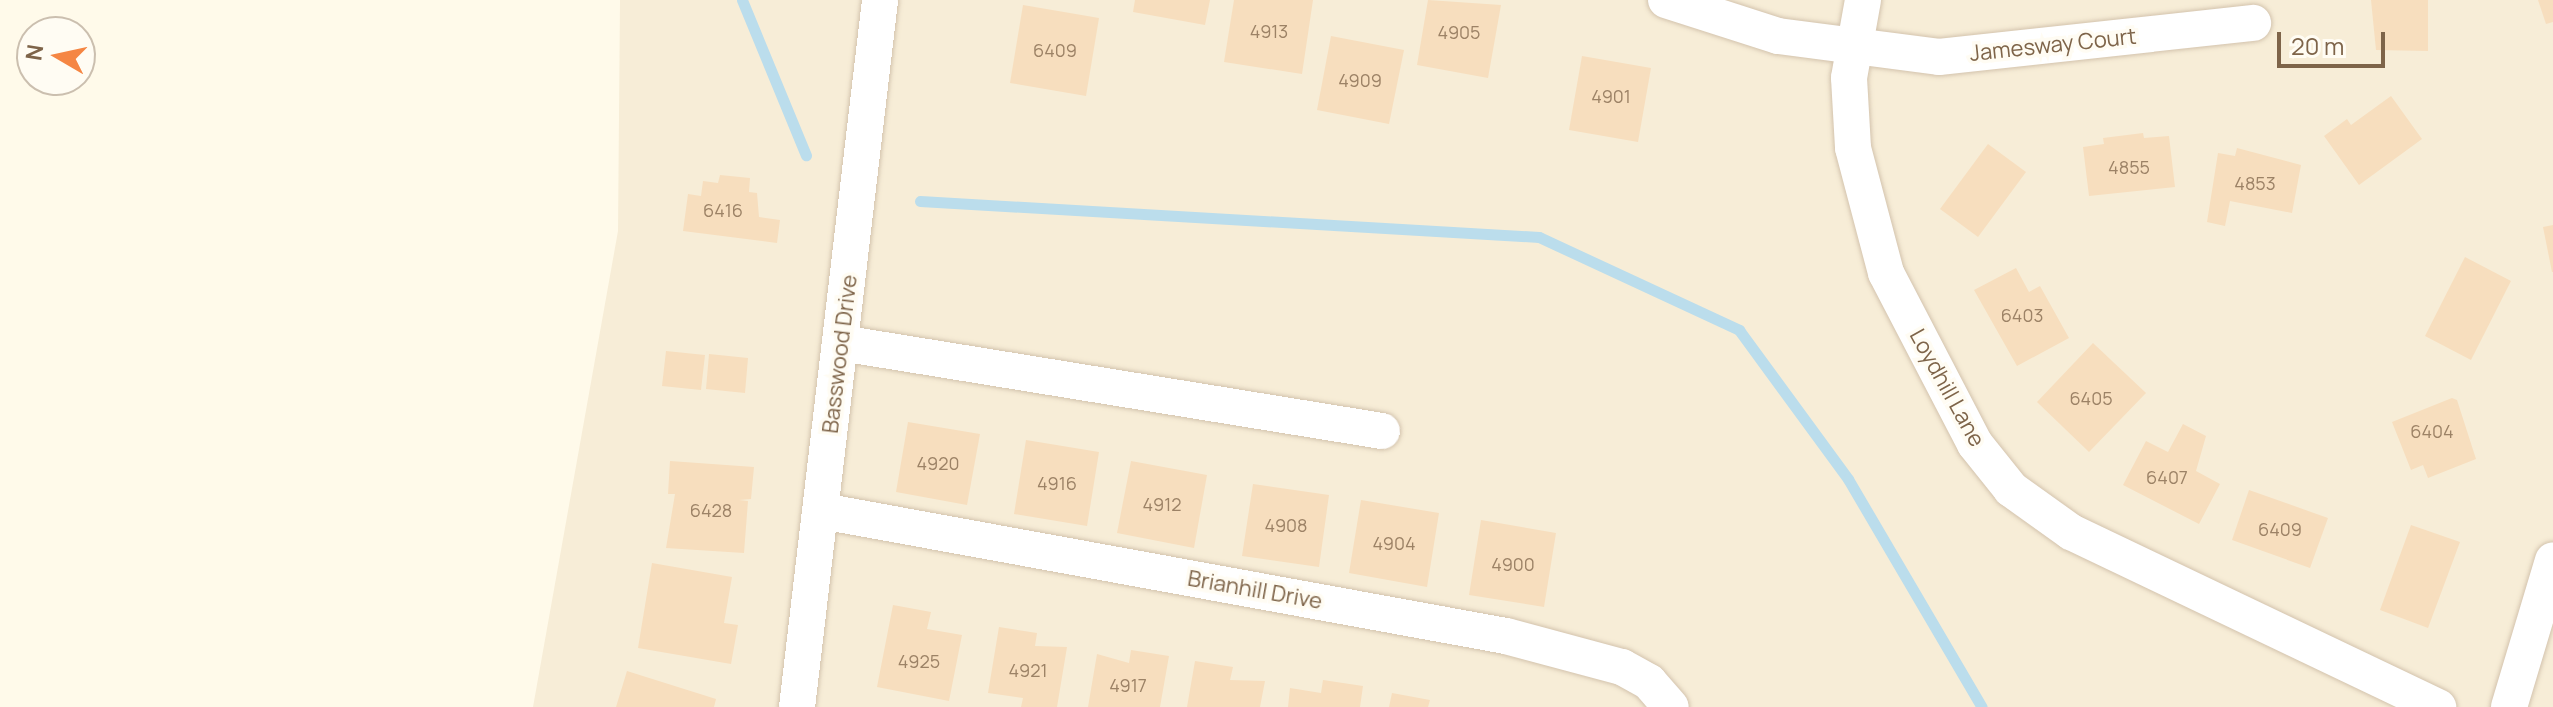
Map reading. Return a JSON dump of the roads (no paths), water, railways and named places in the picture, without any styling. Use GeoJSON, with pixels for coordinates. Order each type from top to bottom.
{"type":"FeatureCollection","features":[{"type":"Feature","properties":{"kind":"street","name":"Basswood Drive"},"geometry":{"type":"LineString","coordinates":[[797,707],[880,0]]}},
{"type":"Feature","properties":{"kind":"street","name":"Jamesway Court"},"geometry":{"type":"LineString","coordinates":[[1666,0],[1751,30],[1939,57],[2253,23]]}},
{"type":"Feature","properties":{"kind":"street","name":"Loydhill Lane"},"geometry":{"type":"LineString","coordinates":[[1863,0],[1853,47],[1853,148],[1886,273],[1975,444],[2011,489],[2071,532],[2438,707]]}},
{"type":"Feature","properties":{"kind":"street"},"geometry":{"type":"LineString","coordinates":[[841,343],[1382,431]]}},
{"type":"Feature","properties":{"kind":"street","name":"Brianhill Drive"},"geometry":{"type":"LineString","coordinates":[[822,511],[1506,636],[1622,667],[1649,682],[1671,707]]}},
{"type":"Feature","properties":{"kind":"street"},"geometry":{"type":"LineString","coordinates":[[2509,707],[2553,560]]}},
{"type":"Feature","properties":{"kind":"waterway"},"geometry":{"type":"LineString","coordinates":[[742,0],[806,155]]}},
{"type":"Feature","properties":{"kind":"waterway"},"geometry":{"type":"LineString","coordinates":[[920,201],[1539,237],[1739,330],[1848,479],[1982,707]]}}]}
